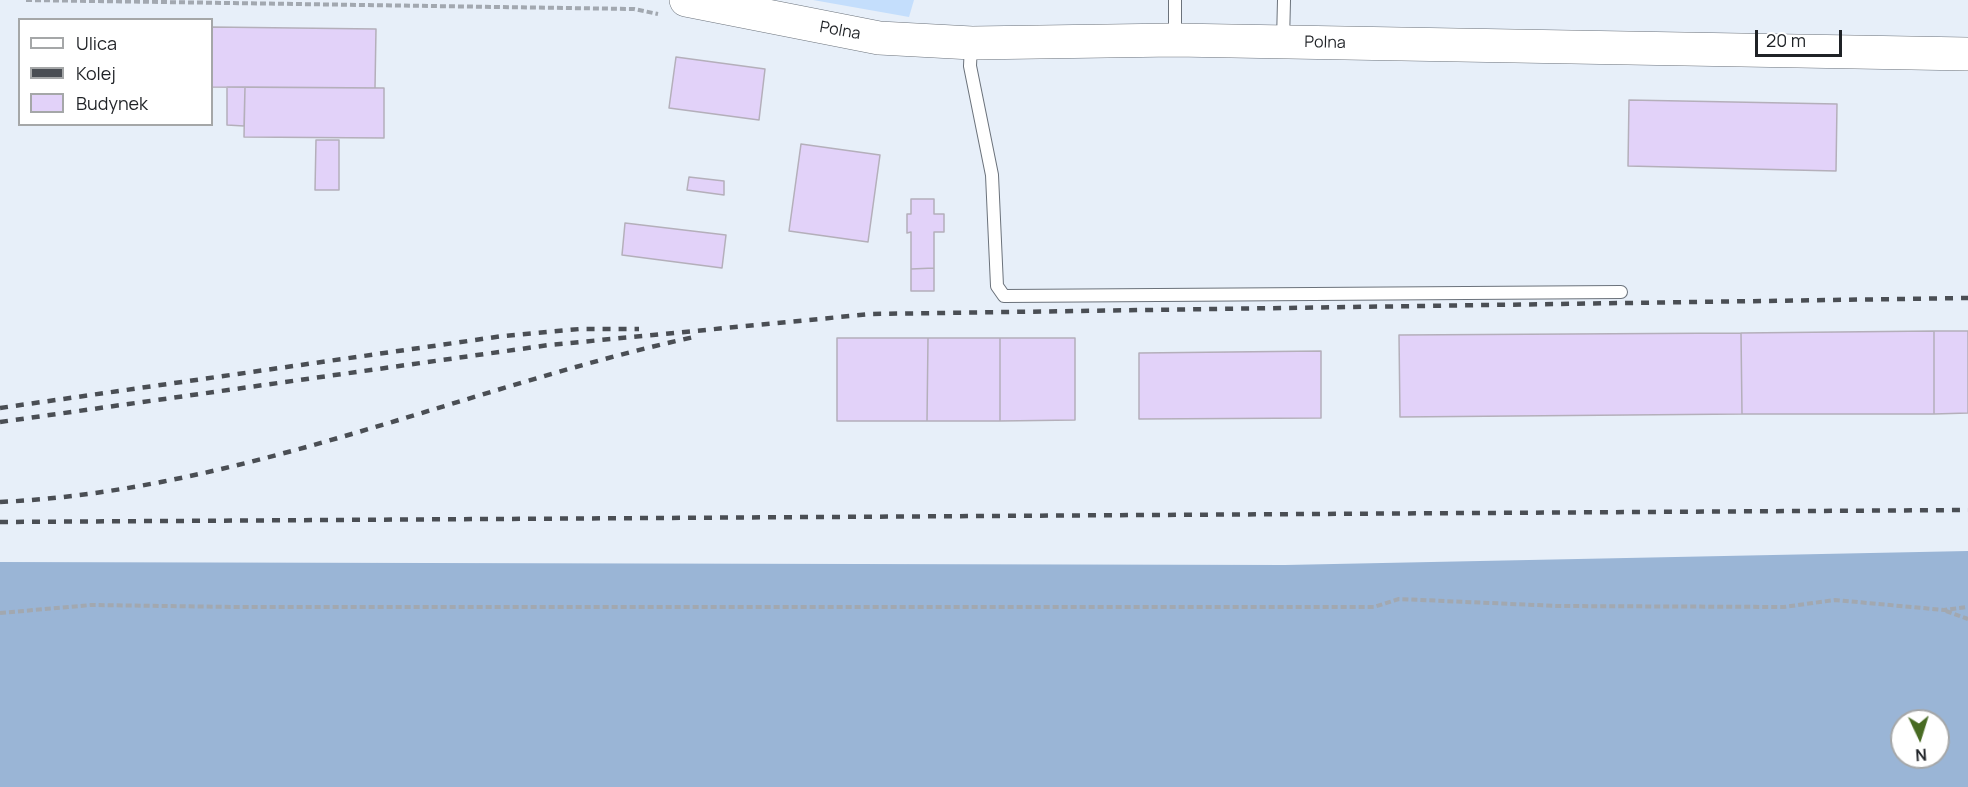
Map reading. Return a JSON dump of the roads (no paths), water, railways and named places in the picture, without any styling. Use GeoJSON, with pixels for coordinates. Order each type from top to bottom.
{"type":"FeatureCollection","features":[{"type":"Feature","properties":{"kind":"street","name":"Polna"},"geometry":{"type":"LineString","coordinates":[[686,0],[772,8],[879,38],[972,43],[1175,40],[1968,54]]}},
{"type":"Feature","properties":{"kind":"lane"},"geometry":{"type":"LineString","coordinates":[[1175,0],[1175,40]]}},
{"type":"Feature","properties":{"kind":"lane"},"geometry":{"type":"LineString","coordinates":[[1283,42],[1284,0]]}},
{"type":"Feature","properties":{"kind":"lane"},"geometry":{"type":"LineString","coordinates":[[972,43],[969,66],[992,174],[997,286],[1004,296],[1621,292]]}},
{"type":"Feature","properties":{"kind":"railway"},"geometry":{"type":"LineString","coordinates":[[0,422],[549,345],[871,314],[1968,298]]}},
{"type":"Feature","properties":{"kind":"railway"},"geometry":{"type":"LineString","coordinates":[[0,408],[503,336],[580,329],[639,329]]}},
{"type":"Feature","properties":{"kind":"railway"},"geometry":{"type":"LineString","coordinates":[[0,502],[89,494],[177,479],[264,458],[607,358],[694,337]]}},
{"type":"Feature","properties":{"kind":"railway"},"geometry":{"type":"LineString","coordinates":[[0,522],[1968,510]]}}]}
